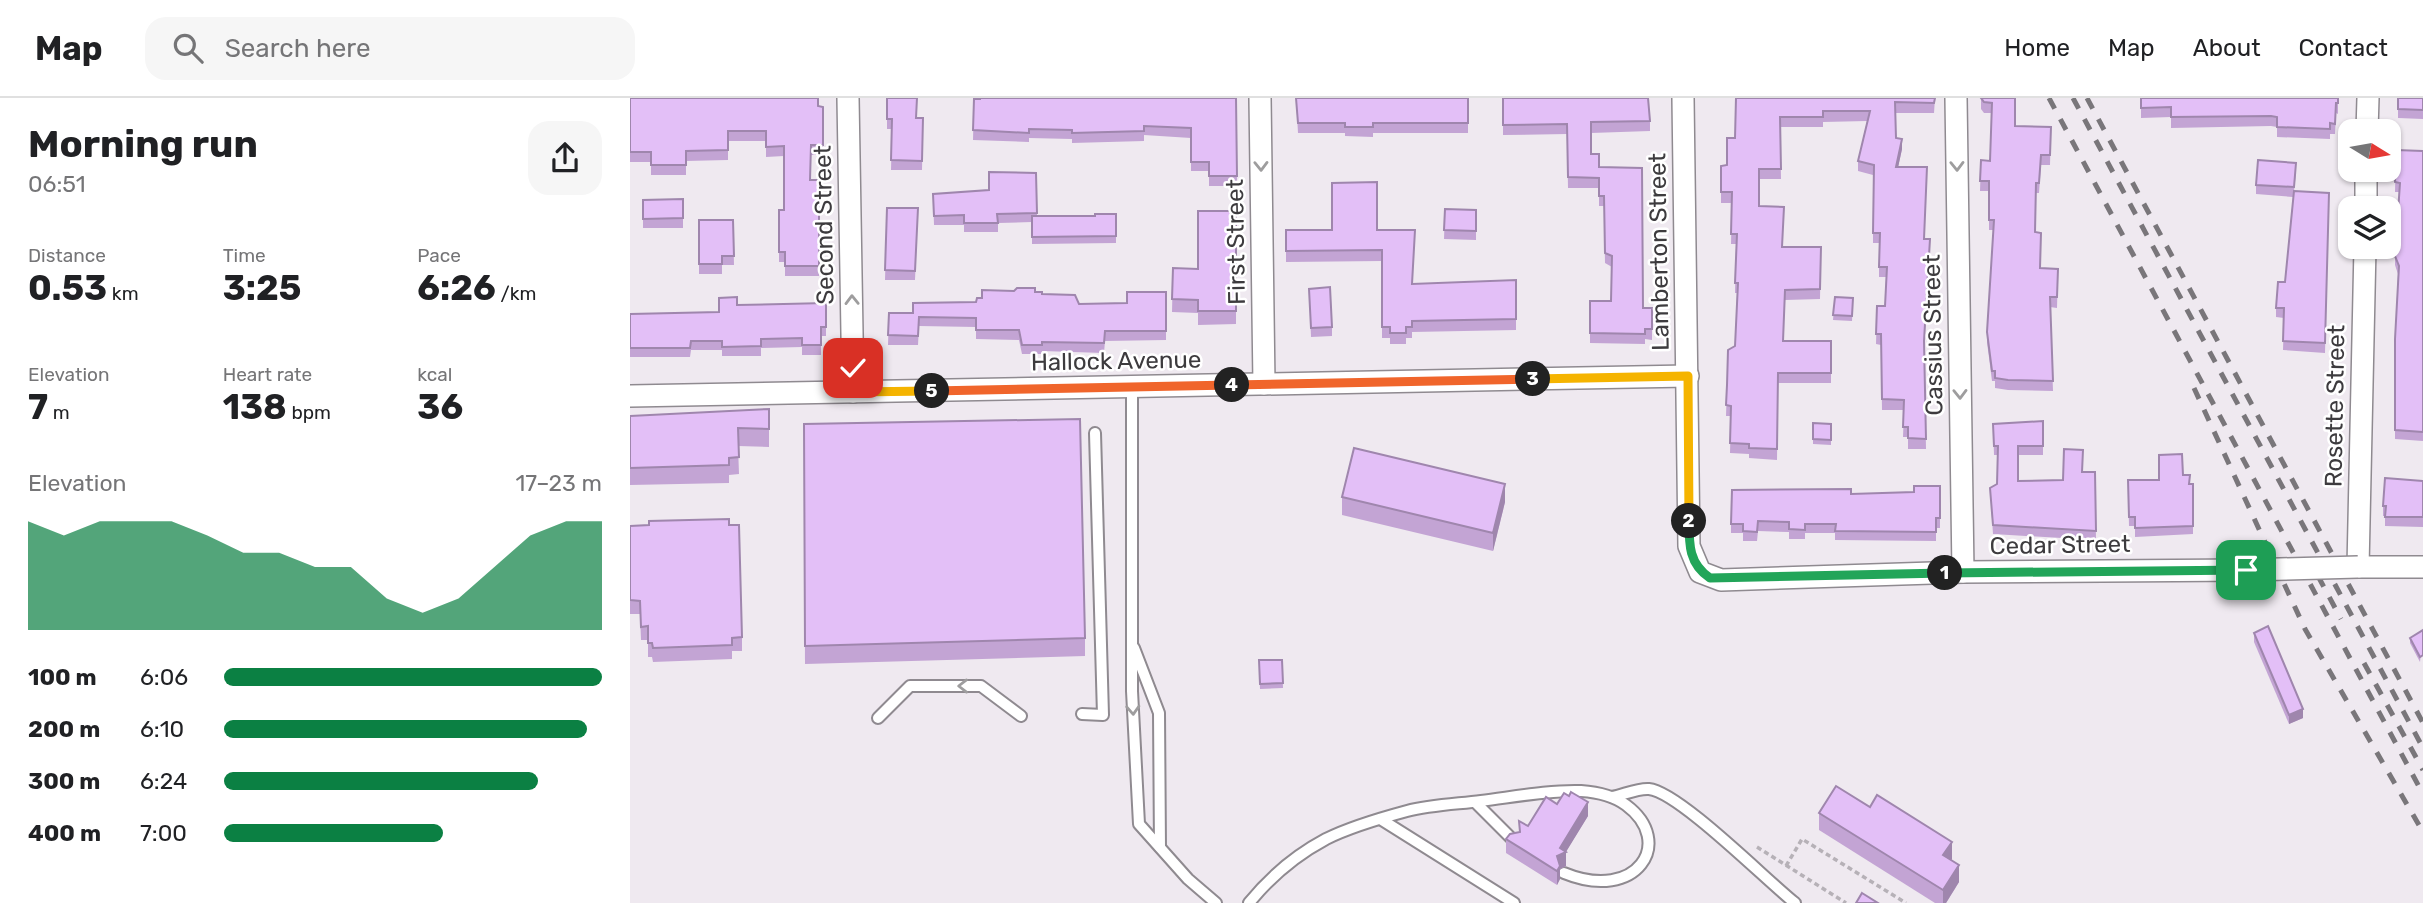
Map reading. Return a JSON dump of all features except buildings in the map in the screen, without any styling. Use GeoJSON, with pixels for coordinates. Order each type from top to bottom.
{"type":"FeatureCollection","features":[{"type":"Feature","properties":{"kind":"street","name":"Second Street"},"geometry":{"type":"LineString","coordinates":[[848,98],[853,392]]}},
{"type":"Feature","properties":{"kind":"street","name":"First Street"},"geometry":{"type":"LineString","coordinates":[[1260,98],[1264,384]]}},
{"type":"Feature","properties":{"kind":"street","name":"Lamberton Street"},"geometry":{"type":"LineString","coordinates":[[1683,98],[1689,546],[1700,572]]}},
{"type":"Feature","properties":{"kind":"street","name":"Cassius Street"},"geometry":{"type":"LineString","coordinates":[[1956,98],[1963,572]]}},
{"type":"Feature","properties":{"kind":"street"},"geometry":{"type":"LineString","coordinates":[[2367,119],[2368,98]]}},
{"type":"Feature","properties":{"kind":"street","name":"Rosette Street"},"geometry":{"type":"LineString","coordinates":[[2360,564],[2365,259]]}},
{"type":"Feature","properties":{"kind":"street","name":"Hallock Avenue"},"geometry":{"type":"LineString","coordinates":[[630,396],[1688,376]]}},
{"type":"Feature","properties":{"kind":"street","name":"Cedar Street"},"geometry":{"type":"LineString","coordinates":[[1700,572],[1721,580],[1963,572],[2246,570],[2360,564],[2423,567]]}},
{"type":"Feature","properties":{"kind":"lane"},"geometry":{"type":"LineString","coordinates":[[1132,388],[1132,642],[1139,824],[1188,879],[1216,903]]}},
{"type":"Feature","properties":{"kind":"lane"},"geometry":{"type":"LineString","coordinates":[[1082,714],[1103,715],[1095,433]]}},
{"type":"Feature","properties":{"kind":"lane"},"geometry":{"type":"LineString","coordinates":[[1132,642],[1159,713],[1160,847]]}},
{"type":"Feature","properties":{"kind":"lane"},"geometry":{"type":"LineString","coordinates":[[878,718],[910,686],[981,686],[1021,716]]}},
{"type":"Feature","properties":{"kind":"lane"},"geometry":{"type":"LineString","coordinates":[[1249,903],[1280,870],[1327,839],[1408,811],[1558,792],[1583,791],[1612,797],[1650,789],[1664,795],[1702,821],[1795,903]]}},
{"type":"Feature","properties":{"kind":"lane"},"geometry":{"type":"LineString","coordinates":[[1564,873],[1580,882],[1607,888],[1626,884],[1638,875],[1646,860],[1648,842],[1637,815],[1612,797]]}},
{"type":"Feature","properties":{"kind":"lane"},"geometry":{"type":"LineString","coordinates":[[1475,802],[1514,841]]}},
{"type":"Feature","properties":{"kind":"lane"},"geometry":{"type":"LineString","coordinates":[[1382,820],[1514,903]]}},
{"type":"Feature","properties":{"kind":"path"},"geometry":{"type":"LineString","coordinates":[[1782,872],[1802,839],[1906,903]]}},
{"type":"Feature","properties":{"kind":"railway"},"geometry":{"type":"LineString","coordinates":[[2049,98],[2423,794]]}},
{"type":"Feature","properties":{"kind":"railway"},"geometry":{"type":"LineString","coordinates":[[2073,98],[2423,748]]}},
{"type":"Feature","properties":{"kind":"railway"},"geometry":{"type":"LineString","coordinates":[[2087,98],[2423,723]]}},
{"type":"Feature","properties":{"kind":"railway"},"geometry":{"type":"LineString","coordinates":[[2194,388],[2305,629],[2423,832]]}},
{"type":"Feature","properties":{"kind":"railway"},"geometry":{"type":"LineString","coordinates":[[2318,576],[2341,619]]}},
{"type":"Feature","properties":{"kind":"railway"},"geometry":{"type":"LineString","coordinates":[[2364,663],[2423,770]]}},
{"type":"Feature","properties":{"kind":"route"},"geometry":{"type":"LineString","coordinates":[[853,368],[853,392],[1688,376],[1689,546],[1693,561],[1700,572],[1710,578],[1721,580],[1963,572],[2246,570]]}}]}
